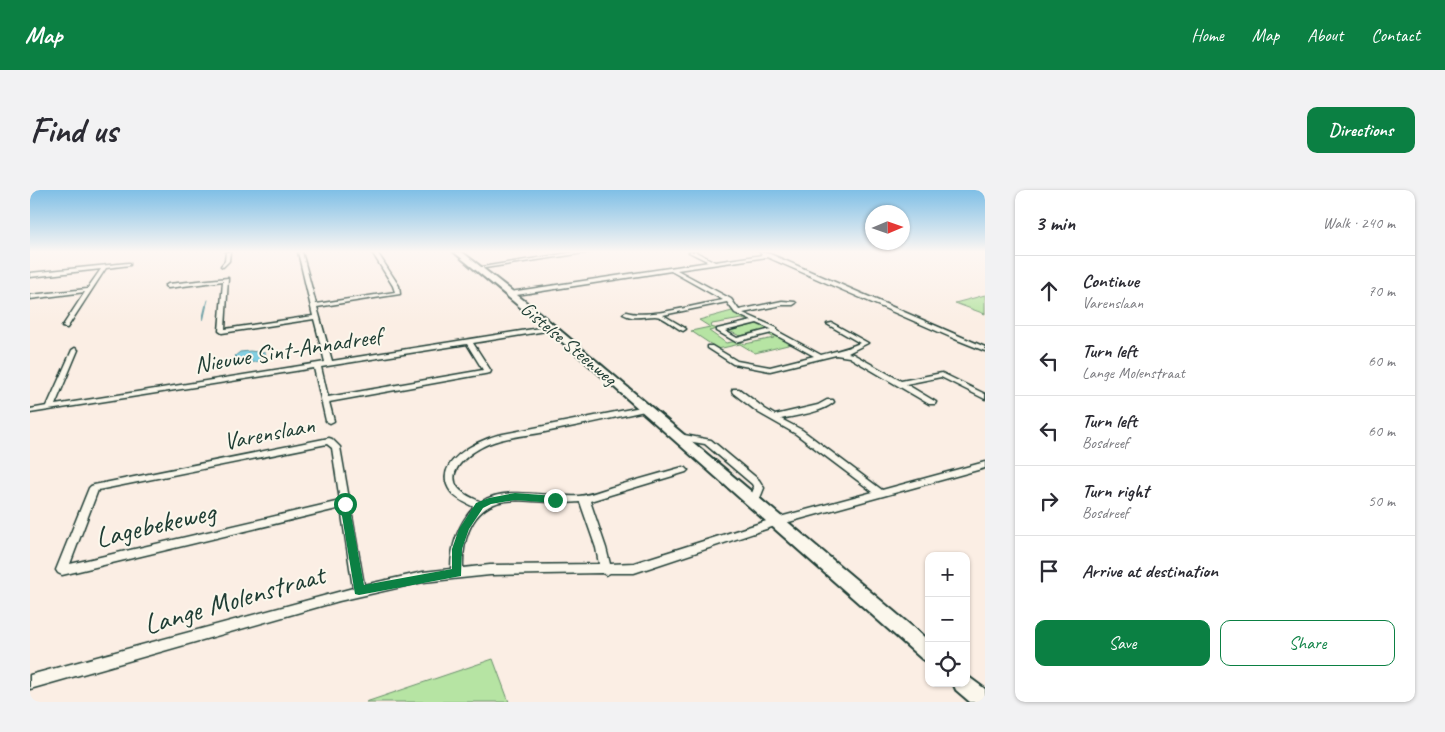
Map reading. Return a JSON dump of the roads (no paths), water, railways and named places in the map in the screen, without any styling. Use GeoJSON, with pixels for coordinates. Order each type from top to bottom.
{"type":"FeatureCollection","features":[{"type":"Feature","properties":{"kind":"main road","name":"Gistelse Steenweg"},"geometry":{"type":"LineString","coordinates":[[488,276],[646,408],[925,650]]}},
{"type":"Feature","properties":{"kind":"main road"},"geometry":{"type":"LineString","coordinates":[[968,687],[985,702]]}},
{"type":"Feature","properties":{"kind":"street"},"geometry":{"type":"LineString","coordinates":[[65,327],[98,276]]}},
{"type":"Feature","properties":{"kind":"street"},"geometry":{"type":"LineString","coordinates":[[306,276],[328,364]]}},
{"type":"Feature","properties":{"kind":"street"},"geometry":{"type":"LineString","coordinates":[[314,306],[398,293],[389,276]]}},
{"type":"Feature","properties":{"kind":"street"},"geometry":{"type":"LineString","coordinates":[[510,294],[633,276]]}},
{"type":"Feature","properties":{"kind":"street"},"geometry":{"type":"LineString","coordinates":[[684,276],[729,300],[737,312],[755,322]]}},
{"type":"Feature","properties":{"kind":"street"},"geometry":{"type":"LineString","coordinates":[[818,276],[918,322],[985,349]]}},
{"type":"Feature","properties":{"kind":"street"},"geometry":{"type":"LineString","coordinates":[[168,286],[226,279],[222,331],[316,317]]}},
{"type":"Feature","properties":{"kind":"street"},"geometry":{"type":"LineString","coordinates":[[30,297],[88,290]]}},
{"type":"Feature","properties":{"kind":"street"},"geometry":{"type":"LineString","coordinates":[[626,314],[632,316],[658,314],[729,300]]}},
{"type":"Feature","properties":{"kind":"street"},"geometry":{"type":"LineString","coordinates":[[737,312],[782,303],[793,303]]}},
{"type":"Feature","properties":{"kind":"street"},"geometry":{"type":"LineString","coordinates":[[658,314],[682,329]]}},
{"type":"Feature","properties":{"kind":"street"},"geometry":{"type":"LineString","coordinates":[[773,332],[775,329],[762,322],[719,330],[736,340],[773,332],[820,357]]}},
{"type":"Feature","properties":{"kind":"street"},"geometry":{"type":"LineString","coordinates":[[710,347],[735,363],[770,369],[842,353],[864,345],[865,343],[830,324]]}},
{"type":"Feature","properties":{"kind":"street","name":"Nieuwe Sint-Annadreef"},"geometry":{"type":"LineString","coordinates":[[30,411],[552,328]]}},
{"type":"Feature","properties":{"kind":"street"},"geometry":{"type":"LineString","coordinates":[[325,400],[488,371],[469,342]]}},
{"type":"Feature","properties":{"kind":"street"},"geometry":{"type":"LineString","coordinates":[[50,408],[75,350]]}},
{"type":"Feature","properties":{"kind":"street"},"geometry":{"type":"LineString","coordinates":[[842,353],[850,355],[932,402]]}},
{"type":"Feature","properties":{"kind":"street"},"geometry":{"type":"LineString","coordinates":[[317,366],[330,422]]}},
{"type":"Feature","properties":{"kind":"street"},"geometry":{"type":"LineString","coordinates":[[900,383],[953,372]]}},
{"type":"Feature","properties":{"kind":"street"},"geometry":{"type":"LineString","coordinates":[[942,375],[985,396]]}},
{"type":"Feature","properties":{"kind":"street"},"geometry":{"type":"LineString","coordinates":[[736,391],[774,418],[799,432],[880,493]]}},
{"type":"Feature","properties":{"kind":"street"},"geometry":{"type":"LineString","coordinates":[[774,418],[821,407],[830,402]]}},
{"type":"Feature","properties":{"kind":"street"},"geometry":{"type":"LineString","coordinates":[[479,506],[457,493],[450,484],[449,479],[451,470],[458,461],[480,445],[504,437],[646,408]]}},
{"type":"Feature","properties":{"kind":"street","name":"Varenslaan"},"geometry":{"type":"LineString","coordinates":[[94,488],[329,442],[336,447],[359,591]]}},
{"type":"Feature","properties":{"kind":"street","name":"Lange Molenstraat"},"geometry":{"type":"LineString","coordinates":[[30,682],[359,591],[423,577],[516,569],[606,570],[634,568],[776,522],[985,465]]}},
{"type":"Feature","properties":{"kind":"street"},"geometry":{"type":"LineString","coordinates":[[457,573],[456,553],[459,541],[470,518],[479,506],[495,498],[508,496],[565,500],[584,499],[683,470]]}},
{"type":"Feature","properties":{"kind":"street","name":"Lagebekeweg"},"geometry":{"type":"LineString","coordinates":[[94,488],[62,570],[345,504]]}},
{"type":"Feature","properties":{"kind":"street"},"geometry":{"type":"LineString","coordinates":[[584,499],[601,548],[606,570]]}},
{"type":"Feature","properties":{"kind":"water"},"geometry":{"type":"Polygon","coordinates":[[[240,352],[265,353],[266,357],[259,361],[245,362],[235,356],[240,352]]]}},
{"type":"Feature","properties":{"kind":"waterway"},"geometry":{"type":"LineString","coordinates":[[206,307],[208,300]]}},
{"type":"Feature","properties":{"kind":"waterway"},"geometry":{"type":"LineString","coordinates":[[203,319],[206,306]]}}]}
